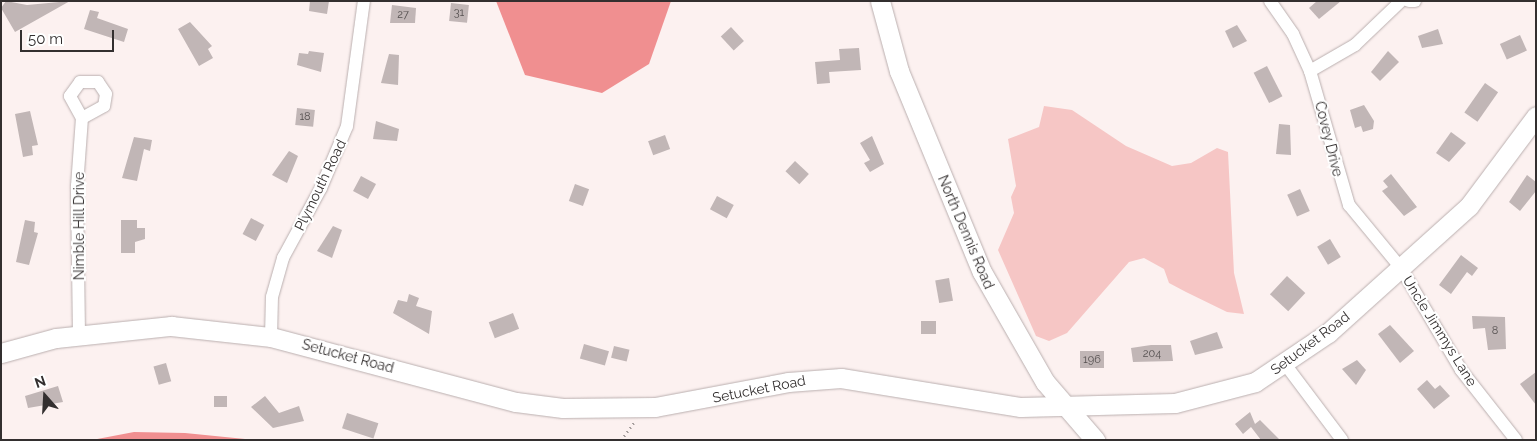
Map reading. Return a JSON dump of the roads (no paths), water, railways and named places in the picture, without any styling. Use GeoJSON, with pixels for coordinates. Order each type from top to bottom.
{"type":"FeatureCollection","features":[{"type":"Feature","properties":{"kind":"main road","name":"North Dennis Road"},"geometry":{"type":"LineString","coordinates":[[880,1],[899,71],[982,272],[1045,382],[1072,409],[1095,440]]}},
{"type":"Feature","properties":{"kind":"main road","name":"Setucket Road"},"geometry":{"type":"LineString","coordinates":[[1,353],[79,335],[171,326],[271,337],[516,402],[563,408],[641,408],[788,382],[842,378],[993,405],[1072,409],[1188,401],[1255,382],[1286,364],[1401,268],[1470,206],[1536,116]]}},
{"type":"Feature","properties":{"kind":"street","name":"Plymouth Road"},"geometry":{"type":"LineString","coordinates":[[271,337],[272,297],[283,258],[321,188],[347,126],[364,1]]}},
{"type":"Feature","properties":{"kind":"street","name":"Covey Drive"},"geometry":{"type":"LineString","coordinates":[[1270,1],[1294,34],[1310,71],[1348,205],[1401,268]]}},
{"type":"Feature","properties":{"kind":"street"},"geometry":{"type":"LineString","coordinates":[[1310,71],[1355,45],[1402,1]]}},
{"type":"Feature","properties":{"kind":"street"},"geometry":{"type":"LineString","coordinates":[[1409,1],[1415,1]]}},
{"type":"Feature","properties":{"kind":"street","name":"Nimble Hill Drive"},"geometry":{"type":"LineString","coordinates":[[79,335],[77,186],[82,118]]}},
{"type":"Feature","properties":{"kind":"street","name":"Uncle Jimmys Lane"},"geometry":{"type":"LineString","coordinates":[[1401,268],[1461,370],[1516,440]]}},
{"type":"Feature","properties":{"kind":"street"},"geometry":{"type":"LineString","coordinates":[[1286,364],[1342,440]]}}]}
